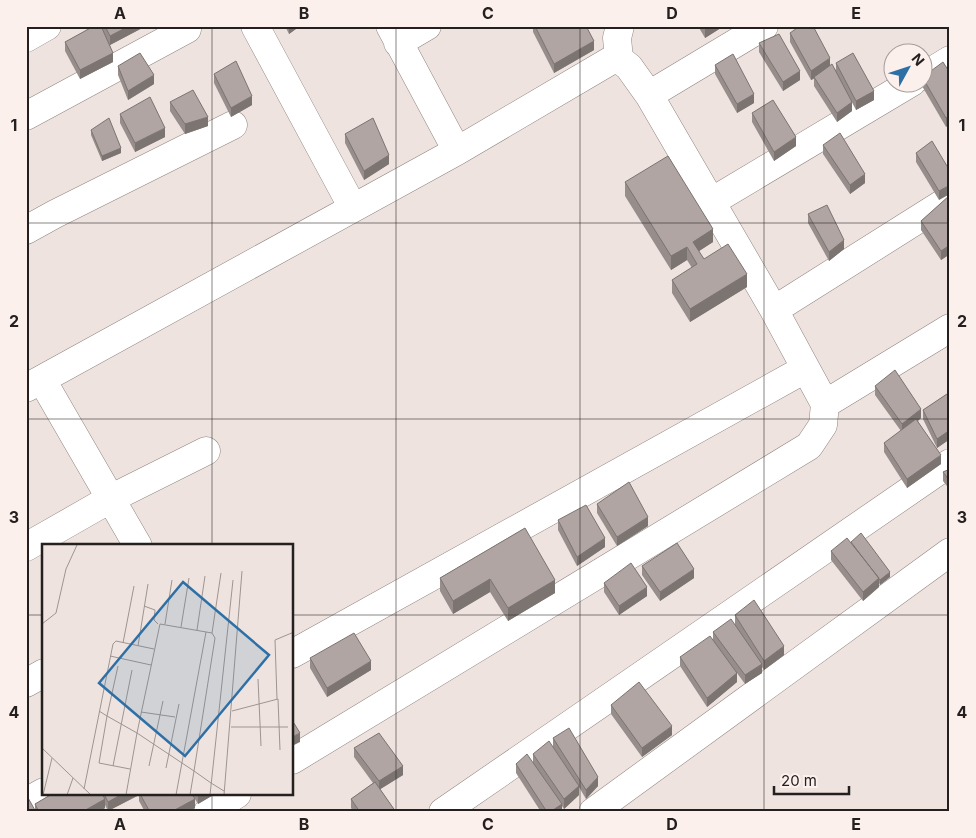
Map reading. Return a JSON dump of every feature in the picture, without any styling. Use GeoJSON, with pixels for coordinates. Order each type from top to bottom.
{"type":"FeatureCollection","features":[{"type":"Feature","properties":{"kind":"street"},"geometry":{"type":"LineString","coordinates":[[26,38],[47,26]]}},
{"type":"Feature","properties":{"kind":"street"},"geometry":{"type":"LineString","coordinates":[[255,26],[353,208]]}},
{"type":"Feature","properties":{"kind":"street"},"geometry":{"type":"LineString","coordinates":[[428,26],[394,35],[457,151]]}},
{"type":"Feature","properties":{"kind":"street"},"geometry":{"type":"LineString","coordinates":[[294,759],[809,446],[823,425],[825,404],[774,310],[649,95],[629,67],[619,59],[617,38],[620,26]]}},
{"type":"Feature","properties":{"kind":"street"},"geometry":{"type":"LineString","coordinates":[[649,95],[764,26]]}},
{"type":"Feature","properties":{"kind":"street"},"geometry":{"type":"LineString","coordinates":[[26,116],[187,29]]}},
{"type":"Feature","properties":{"kind":"street"},"geometry":{"type":"LineString","coordinates":[[137,544],[110,499],[34,384],[457,151],[610,61],[619,59]]}},
{"type":"Feature","properties":{"kind":"street"},"geometry":{"type":"LineString","coordinates":[[934,70],[950,60]]}},
{"type":"Feature","properties":{"kind":"street"},"geometry":{"type":"LineString","coordinates":[[711,202],[895,92]]}},
{"type":"Feature","properties":{"kind":"street"},"geometry":{"type":"LineString","coordinates":[[26,230],[233,125]]}},
{"type":"Feature","properties":{"kind":"street"},"geometry":{"type":"LineString","coordinates":[[774,310],[950,199]]}},
{"type":"Feature","properties":{"kind":"street"},"geometry":{"type":"LineString","coordinates":[[825,404],[950,328]]}},
{"type":"Feature","properties":{"kind":"street"},"geometry":{"type":"LineString","coordinates":[[294,653],[805,369]]}},
{"type":"Feature","properties":{"kind":"street"},"geometry":{"type":"LineString","coordinates":[[26,547],[110,499],[206,451]]}},
{"type":"Feature","properties":{"kind":"street"},"geometry":{"type":"LineString","coordinates":[[442,812],[950,463]]}},
{"type":"Feature","properties":{"kind":"street"},"geometry":{"type":"LineString","coordinates":[[593,812],[950,552]]}},
{"type":"Feature","properties":{"kind":"street"},"geometry":{"type":"LineString","coordinates":[[26,683],[42,674]]}},
{"type":"Feature","properties":{"kind":"street"},"geometry":{"type":"LineString","coordinates":[[26,802],[42,793]]}},
{"type":"Feature","properties":{"kind":"street"},"geometry":{"type":"LineString","coordinates":[[208,812],[234,796]]}},
{"type":"Feature","properties":{"kind":"building"},"geometry":{"type":"Polygon","coordinates":[[[94,26],[101,26],[113,53],[80,70],[65,42],[94,26]]]}},
{"type":"Feature","properties":{"kind":"building"},"geometry":{"type":"Polygon","coordinates":[[[105,26],[129,26],[110,36],[105,26]]]}},
{"type":"Feature","properties":{"kind":"building"},"geometry":{"type":"Polygon","coordinates":[[[535,26],[586,26],[594,41],[554,64],[535,26]]]}},
{"type":"Feature","properties":{"kind":"building"},"geometry":{"type":"Polygon","coordinates":[[[800,26],[813,26],[830,58],[811,71],[790,33],[800,26]]]}},
{"type":"Feature","properties":{"kind":"building"},"geometry":{"type":"Polygon","coordinates":[[[779,34],[800,71],[783,82],[759,43],[779,34]]]}},
{"type":"Feature","properties":{"kind":"building"},"geometry":{"type":"Polygon","coordinates":[[[140,53],[154,75],[128,91],[118,66],[140,53]]]}},
{"type":"Feature","properties":{"kind":"building"},"geometry":{"type":"Polygon","coordinates":[[[853,53],[874,91],[856,101],[836,63],[853,53]]]}},
{"type":"Feature","properties":{"kind":"building"},"geometry":{"type":"Polygon","coordinates":[[[733,54],[754,94],[737,104],[715,65],[733,54]]]}},
{"type":"Feature","properties":{"kind":"building"},"geometry":{"type":"Polygon","coordinates":[[[236,61],[252,96],[231,108],[214,74],[236,61]]]}},
{"type":"Feature","properties":{"kind":"building"},"geometry":{"type":"Polygon","coordinates":[[[943,62],[950,73],[950,115],[946,118],[931,92],[934,92],[934,69],[943,62]]]}},
{"type":"Feature","properties":{"kind":"building"},"geometry":{"type":"Polygon","coordinates":[[[832,64],[852,102],[837,113],[814,77],[832,64]]]}},
{"type":"Feature","properties":{"kind":"building"},"geometry":{"type":"Polygon","coordinates":[[[193,90],[208,117],[185,124],[170,102],[193,90]]]}},
{"type":"Feature","properties":{"kind":"building"},"geometry":{"type":"Polygon","coordinates":[[[150,97],[165,128],[135,143],[120,114],[150,97]]]}},
{"type":"Feature","properties":{"kind":"building"},"geometry":{"type":"Polygon","coordinates":[[[773,100],[796,137],[774,152],[752,113],[773,100]]]}},
{"type":"Feature","properties":{"kind":"building"},"geometry":{"type":"Polygon","coordinates":[[[109,118],[121,148],[102,156],[91,130],[109,118]]]}},
{"type":"Feature","properties":{"kind":"building"},"geometry":{"type":"Polygon","coordinates":[[[373,118],[389,155],[364,171],[345,134],[373,118]]]}},
{"type":"Feature","properties":{"kind":"building"},"geometry":{"type":"Polygon","coordinates":[[[840,133],[865,174],[850,185],[823,145],[840,133]]]}},
{"type":"Feature","properties":{"kind":"building"},"geometry":{"type":"Polygon","coordinates":[[[932,141],[950,171],[950,185],[939,191],[916,153],[932,141]]]}},
{"type":"Feature","properties":{"kind":"building"},"geometry":{"type":"Polygon","coordinates":[[[668,156],[713,229],[693,242],[704,259],[728,244],[747,274],[690,309],[672,280],[697,264],[687,247],[671,256],[625,182],[668,156]]]}},
{"type":"Feature","properties":{"kind":"building"},"geometry":{"type":"Polygon","coordinates":[[[950,195],[950,245],[941,251],[921,221],[950,195]]]}},
{"type":"Feature","properties":{"kind":"building"},"geometry":{"type":"Polygon","coordinates":[[[827,205],[844,240],[829,252],[808,214],[827,205]]]}},
{"type":"Feature","properties":{"kind":"building"},"geometry":{"type":"Polygon","coordinates":[[[895,370],[921,409],[902,424],[875,386],[895,370]]]}},
{"type":"Feature","properties":{"kind":"building"},"geometry":{"type":"Polygon","coordinates":[[[950,392],[950,430],[937,439],[923,410],[950,392]]]}},
{"type":"Feature","properties":{"kind":"building"},"geometry":{"type":"Polygon","coordinates":[[[916,419],[941,455],[907,479],[884,443],[916,419]]]}},
{"type":"Feature","properties":{"kind":"building"},"geometry":{"type":"Polygon","coordinates":[[[950,469],[950,481],[943,472],[950,469]]]}},
{"type":"Feature","properties":{"kind":"building"},"geometry":{"type":"Polygon","coordinates":[[[629,482],[648,517],[617,537],[597,504],[629,482]]]}},
{"type":"Feature","properties":{"kind":"building"},"geometry":{"type":"Polygon","coordinates":[[[586,505],[605,538],[577,557],[558,520],[586,505]]]}},
{"type":"Feature","properties":{"kind":"building"},"geometry":{"type":"Polygon","coordinates":[[[525,528],[555,580],[508,608],[490,579],[453,601],[440,578],[525,528]]]}},
{"type":"Feature","properties":{"kind":"building"},"geometry":{"type":"Polygon","coordinates":[[[861,533],[890,572],[880,580],[851,542],[861,533]]]}},
{"type":"Feature","properties":{"kind":"building"},"geometry":{"type":"Polygon","coordinates":[[[847,538],[879,578],[863,592],[831,551],[847,538]]]}},
{"type":"Feature","properties":{"kind":"building"},"geometry":{"type":"Polygon","coordinates":[[[677,543],[694,569],[660,592],[642,566],[677,543]]]}},
{"type":"Feature","properties":{"kind":"building"},"geometry":{"type":"Polygon","coordinates":[[[631,563],[647,587],[619,606],[604,583],[631,563]]]}},
{"type":"Feature","properties":{"kind":"building"},"geometry":{"type":"Polygon","coordinates":[[[754,600],[784,646],[764,661],[735,615],[754,600]]]}},
{"type":"Feature","properties":{"kind":"building"},"geometry":{"type":"Polygon","coordinates":[[[731,619],[762,664],[745,675],[713,632],[731,619]]]}},
{"type":"Feature","properties":{"kind":"building"},"geometry":{"type":"Polygon","coordinates":[[[354,633],[371,661],[327,688],[310,658],[354,633]]]}},
{"type":"Feature","properties":{"kind":"building"},"geometry":{"type":"Polygon","coordinates":[[[710,636],[737,673],[707,698],[680,657],[710,636]]]}},
{"type":"Feature","properties":{"kind":"building"},"geometry":{"type":"Polygon","coordinates":[[[639,682],[672,726],[642,748],[611,705],[639,682]]]}},
{"type":"Feature","properties":{"kind":"building"},"geometry":{"type":"Polygon","coordinates":[[[294,723],[300,733],[294,736],[294,723]]]}},
{"type":"Feature","properties":{"kind":"building"},"geometry":{"type":"Polygon","coordinates":[[[569,728],[598,777],[586,790],[553,738],[569,728]]]}},
{"type":"Feature","properties":{"kind":"building"},"geometry":{"type":"Polygon","coordinates":[[[379,733],[403,766],[379,781],[354,748],[379,733]]]}},
{"type":"Feature","properties":{"kind":"building"},"geometry":{"type":"Polygon","coordinates":[[[549,741],[579,786],[564,799],[533,754],[549,741]]]}},
{"type":"Feature","properties":{"kind":"building"},"geometry":{"type":"Polygon","coordinates":[[[527,754],[562,804],[550,812],[547,812],[516,764],[527,754]]]}},
{"type":"Feature","properties":{"kind":"building"},"geometry":{"type":"Polygon","coordinates":[[[375,782],[396,812],[360,812],[351,799],[375,782]]]}},
{"type":"Feature","properties":{"kind":"building"},"geometry":{"type":"Polygon","coordinates":[[[27,796],[36,812],[26,812],[27,796]]]}},
{"type":"Feature","properties":{"kind":"building"},"geometry":{"type":"Polygon","coordinates":[[[49,796],[103,796],[105,799],[82,812],[39,812],[35,804],[49,796]]]}},
{"type":"Feature","properties":{"kind":"building"},"geometry":{"type":"Polygon","coordinates":[[[105,796],[118,796],[108,802],[105,796]]]}},
{"type":"Feature","properties":{"kind":"building"},"geometry":{"type":"Polygon","coordinates":[[[141,796],[193,796],[195,799],[171,812],[150,812],[141,796]]]}}]}
